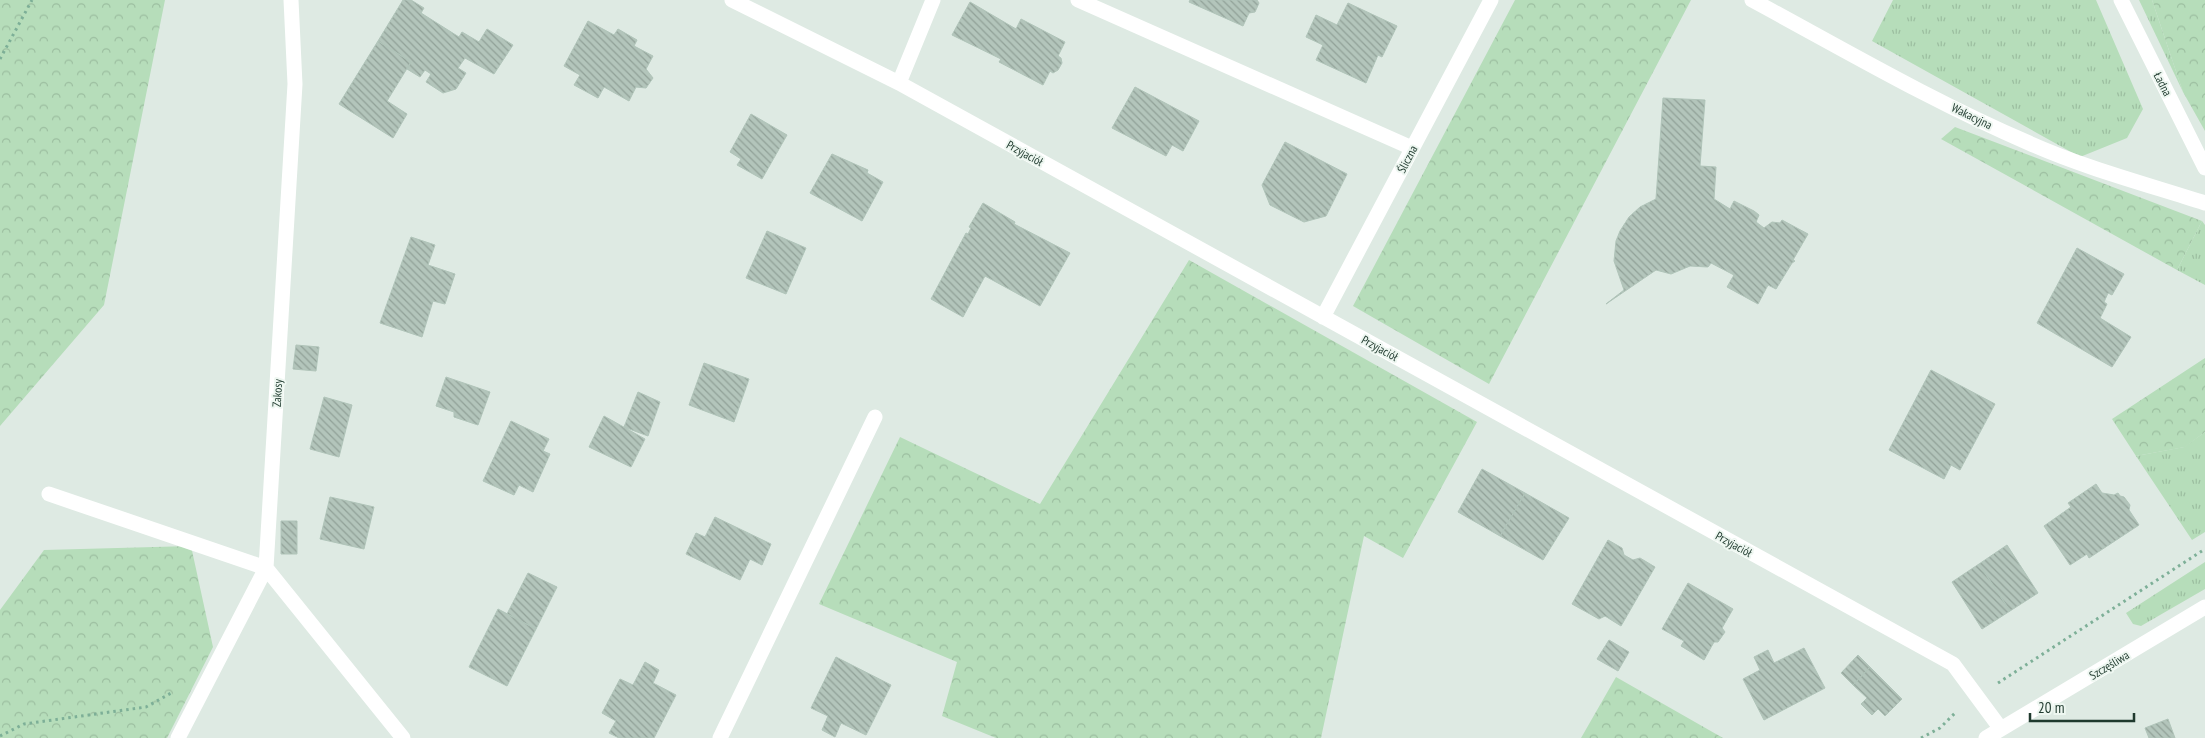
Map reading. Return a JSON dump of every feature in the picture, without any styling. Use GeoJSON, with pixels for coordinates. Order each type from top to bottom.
{"type":"FeatureCollection","features":[{"type":"Feature","properties":{"kind":"street","name":"Zakosy"},"geometry":{"type":"LineString","coordinates":[[266,568],[295,84],[291,0]]}},
{"type":"Feature","properties":{"kind":"street","name":"Przyjaciół"},"geometry":{"type":"LineString","coordinates":[[732,0],[899,83],[1953,664],[2001,729]]}},
{"type":"Feature","properties":{"kind":"street"},"geometry":{"type":"LineString","coordinates":[[899,83],[934,0]]}},
{"type":"Feature","properties":{"kind":"street"},"geometry":{"type":"LineString","coordinates":[[1078,0],[1412,148]]}},
{"type":"Feature","properties":{"kind":"street","name":"Śliczna"},"geometry":{"type":"LineString","coordinates":[[1323,317],[1491,0]]}},
{"type":"Feature","properties":{"kind":"street","name":"Wakacyjna"},"geometry":{"type":"LineString","coordinates":[[1752,0],[1955,109],[2029,144],[2089,166],[2205,203]]}},
{"type":"Feature","properties":{"kind":"street","name":"Ładna"},"geometry":{"type":"LineString","coordinates":[[2121,0],[2205,168]]}},
{"type":"Feature","properties":{"kind":"street"},"geometry":{"type":"LineString","coordinates":[[720,738],[875,417]]}},
{"type":"Feature","properties":{"kind":"street"},"geometry":{"type":"LineString","coordinates":[[49,494],[266,568],[403,738]]}},
{"type":"Feature","properties":{"kind":"street"},"geometry":{"type":"LineString","coordinates":[[178,738],[266,568]]}},
{"type":"Feature","properties":{"kind":"street","name":"Szczęśliwa"},"geometry":{"type":"LineString","coordinates":[[1986,738],[2205,607]]}},
{"type":"Feature","properties":{"kind":"path"},"geometry":{"type":"LineString","coordinates":[[0,59],[32,0]]}},
{"type":"Feature","properties":{"kind":"path"},"geometry":{"type":"LineString","coordinates":[[1991,687],[2205,549]]}},
{"type":"Feature","properties":{"kind":"path"},"geometry":{"type":"LineString","coordinates":[[0,736],[24,724],[146,707],[175,690]]}},
{"type":"Feature","properties":{"kind":"path"},"geometry":{"type":"LineString","coordinates":[[1921,738],[1940,728],[1959,709]]}},
{"type":"Feature","properties":{"kind":"path"},"geometry":{"type":"LineString","coordinates":[[1931,733],[1935,738]]}},
{"type":"Feature","properties":{"kind":"green space"},"geometry":{"type":"Polygon","coordinates":[[[0,0],[165,0],[104,305],[0,426],[0,0]]]}},
{"type":"Feature","properties":{"kind":"green space"},"geometry":{"type":"Polygon","coordinates":[[[1515,0],[1691,0],[1489,384],[1353,306],[1515,0]]]}},
{"type":"Feature","properties":{"kind":"green space"},"geometry":{"type":"Polygon","coordinates":[[[1893,0],[2096,0],[2143,109],[2127,138],[2080,157],[1872,41],[1893,0]]]}},
{"type":"Feature","properties":{"kind":"green space"},"geometry":{"type":"Polygon","coordinates":[[[2139,0],[2152,0],[2183,92],[2139,0]]]}},
{"type":"Feature","properties":{"kind":"green space"},"geometry":{"type":"Polygon","coordinates":[[[2152,0],[2205,0],[2205,131],[2183,92],[2152,0]]]}},
{"type":"Feature","properties":{"kind":"green space"},"geometry":{"type":"Polygon","coordinates":[[[1955,127],[2202,221],[2177,270],[1941,139],[1955,127]]]}},
{"type":"Feature","properties":{"kind":"green space"},"geometry":{"type":"Polygon","coordinates":[[[2202,221],[2205,225],[2205,285],[2177,270],[2202,221]]]}},
{"type":"Feature","properties":{"kind":"green space"},"geometry":{"type":"Polygon","coordinates":[[[1189,260],[1477,422],[1403,558],[1364,536],[1321,738],[996,738],[942,716],[957,662],[819,604],[900,437],[1040,504],[1189,260]]]}},
{"type":"Feature","properties":{"kind":"green space"},"geometry":{"type":"Polygon","coordinates":[[[2205,358],[2205,432],[2185,447],[2136,456],[2112,419],[2205,358]]]}},
{"type":"Feature","properties":{"kind":"green space"},"geometry":{"type":"Polygon","coordinates":[[[2205,432],[2205,532],[2192,540],[2136,456],[2184,447],[2205,432]]]}},
{"type":"Feature","properties":{"kind":"green space"},"geometry":{"type":"Polygon","coordinates":[[[191,546],[213,647],[167,738],[0,738],[0,610],[44,550],[191,546]]]}},
{"type":"Feature","properties":{"kind":"green space"},"geometry":{"type":"Polygon","coordinates":[[[2205,562],[2205,589],[2141,626],[2133,624],[2126,613],[2205,562]]]}},
{"type":"Feature","properties":{"kind":"green space"},"geometry":{"type":"Polygon","coordinates":[[[1616,677],[1723,738],[1581,738],[1616,677]]]}},
{"type":"Feature","properties":{"kind":"building"},"geometry":{"type":"Polygon","coordinates":[[[403,0],[411,0],[424,8],[421,13],[459,37],[462,32],[479,42],[487,29],[513,45],[494,74],[465,58],[458,68],[466,73],[456,89],[443,93],[426,82],[431,74],[425,70],[420,77],[407,69],[411,62],[378,41],[403,0]]]}},
{"type":"Feature","properties":{"kind":"building"},"geometry":{"type":"Polygon","coordinates":[[[1190,0],[1257,0],[1259,3],[1255,12],[1249,13],[1243,26],[1189,2],[1190,0]]]}},
{"type":"Feature","properties":{"kind":"building"},"geometry":{"type":"Polygon","coordinates":[[[970,2],[1016,29],[1021,19],[1065,42],[1058,56],[1061,58],[1062,63],[1058,70],[1053,73],[1050,71],[1043,85],[999,62],[1001,59],[952,35],[970,2]]]}},
{"type":"Feature","properties":{"kind":"building"},"geometry":{"type":"Polygon","coordinates":[[[1348,3],[1397,26],[1382,57],[1378,55],[1366,83],[1316,60],[1323,45],[1306,37],[1316,15],[1337,25],[1348,3]]]}},
{"type":"Feature","properties":{"kind":"building"},"geometry":{"type":"Polygon","coordinates":[[[588,21],[614,35],[618,29],[637,40],[634,46],[653,56],[646,69],[653,78],[646,88],[636,87],[629,101],[604,87],[598,98],[574,85],[580,75],[564,66],[588,21]]]}},
{"type":"Feature","properties":{"kind":"building"},"geometry":{"type":"Polygon","coordinates":[[[378,41],[411,62],[387,101],[407,114],[393,138],[339,104],[378,41]]]}},
{"type":"Feature","properties":{"kind":"building"},"geometry":{"type":"Polygon","coordinates":[[[1135,87],[1199,121],[1183,151],[1172,145],[1166,156],[1112,128],[1135,87]]]}},
{"type":"Feature","properties":{"kind":"building"},"geometry":{"type":"Polygon","coordinates":[[[1663,98],[1705,100],[1700,166],[1716,167],[1714,199],[1730,209],[1734,201],[1754,211],[1759,215],[1756,222],[1764,228],[1772,222],[1780,223],[1782,220],[1808,234],[1793,260],[1795,261],[1776,289],[1768,285],[1758,304],[1727,287],[1734,275],[1711,263],[1708,267],[1690,266],[1671,274],[1656,270],[1606,304],[1624,290],[1614,261],[1616,241],[1620,231],[1629,217],[1640,207],[1656,199],[1663,98]]]}},
{"type":"Feature","properties":{"kind":"building"},"geometry":{"type":"Polygon","coordinates":[[[751,114],[787,135],[762,179],[737,165],[741,159],[730,152],[751,114]]]}},
{"type":"Feature","properties":{"kind":"building"},"geometry":{"type":"Polygon","coordinates":[[[1285,142],[1347,174],[1326,216],[1304,222],[1270,205],[1262,185],[1285,142]]]}},
{"type":"Feature","properties":{"kind":"building"},"geometry":{"type":"Polygon","coordinates":[[[832,154],[868,170],[867,173],[883,182],[862,221],[810,193],[832,154]]]}},
{"type":"Feature","properties":{"kind":"building"},"geometry":{"type":"Polygon","coordinates":[[[983,203],[1015,222],[1014,224],[1070,253],[1040,306],[985,276],[963,317],[931,299],[966,233],[968,234],[971,228],[969,227],[983,203]]]}},
{"type":"Feature","properties":{"kind":"building"},"geometry":{"type":"Polygon","coordinates":[[[767,231],[806,248],[786,294],[746,278],[767,231]]]}},
{"type":"Feature","properties":{"kind":"building"},"geometry":{"type":"Polygon","coordinates":[[[411,237],[435,245],[428,265],[455,274],[445,304],[433,301],[422,337],[380,323],[411,237]]]}},
{"type":"Feature","properties":{"kind":"building"},"geometry":{"type":"Polygon","coordinates":[[[2077,248],[2124,274],[2112,295],[2108,293],[2104,302],[2107,304],[2100,318],[2131,337],[2112,367],[2037,323],[2077,248]]]}},
{"type":"Feature","properties":{"kind":"building"},"geometry":{"type":"Polygon","coordinates":[[[296,345],[319,347],[316,371],[293,369],[296,345]]]}},
{"type":"Feature","properties":{"kind":"building"},"geometry":{"type":"Polygon","coordinates":[[[704,363],[749,379],[734,422],[689,405],[704,363]]]}},
{"type":"Feature","properties":{"kind":"building"},"geometry":{"type":"Polygon","coordinates":[[[1931,370],[1995,404],[1960,470],[1951,465],[1944,479],[1889,450],[1931,370]]]}},
{"type":"Feature","properties":{"kind":"building"},"geometry":{"type":"Polygon","coordinates":[[[446,377],[490,392],[478,425],[454,417],[454,412],[436,406],[446,377]]]}},
{"type":"Feature","properties":{"kind":"building"},"geometry":{"type":"Polygon","coordinates":[[[638,392],[660,402],[648,436],[624,427],[638,392]]]}},
{"type":"Feature","properties":{"kind":"building"},"geometry":{"type":"Polygon","coordinates":[[[324,397],[352,405],[339,457],[310,449],[324,397]]]}},
{"type":"Feature","properties":{"kind":"building"},"geometry":{"type":"Polygon","coordinates":[[[604,416],[645,439],[631,467],[589,447],[604,416]]]}},
{"type":"Feature","properties":{"kind":"building"},"geometry":{"type":"Polygon","coordinates":[[[511,421],[549,439],[543,451],[550,454],[533,492],[519,485],[514,495],[483,481],[511,421]]]}},
{"type":"Feature","properties":{"kind":"building"},"geometry":{"type":"Polygon","coordinates":[[[1482,469],[1525,493],[1500,536],[1458,512],[1482,469]]]}},
{"type":"Feature","properties":{"kind":"building"},"geometry":{"type":"Polygon","coordinates":[[[2096,484],[2102,493],[2114,495],[2118,493],[2124,497],[2130,505],[2129,510],[2139,525],[2089,558],[2087,554],[2070,565],[2044,526],[2071,507],[2068,503],[2096,484]]]}},
{"type":"Feature","properties":{"kind":"building"},"geometry":{"type":"Polygon","coordinates":[[[1525,493],[1569,518],[1543,560],[1500,536],[1525,493]]]}},
{"type":"Feature","properties":{"kind":"building"},"geometry":{"type":"Polygon","coordinates":[[[330,497],[374,507],[364,549],[320,539],[330,497]]]}},
{"type":"Feature","properties":{"kind":"building"},"geometry":{"type":"Polygon","coordinates":[[[715,517],[771,544],[762,565],[750,559],[740,580],[686,554],[696,533],[705,537],[715,517]]]}},
{"type":"Feature","properties":{"kind":"building"},"geometry":{"type":"Polygon","coordinates":[[[281,521],[297,521],[297,554],[281,554],[281,521]]]}},
{"type":"Feature","properties":{"kind":"building"},"geometry":{"type":"Polygon","coordinates":[[[1608,540],[1622,548],[1624,555],[1633,560],[1640,558],[1655,567],[1621,626],[1605,616],[1599,619],[1572,604],[1608,540]]]}},
{"type":"Feature","properties":{"kind":"building"},"geometry":{"type":"Polygon","coordinates":[[[2007,545],[2038,593],[2010,611],[1979,564],[2007,545]]]}},
{"type":"Feature","properties":{"kind":"building"},"geometry":{"type":"Polygon","coordinates":[[[1979,564],[2010,611],[1982,629],[1952,582],[1979,564]]]}},
{"type":"Feature","properties":{"kind":"building"},"geometry":{"type":"Polygon","coordinates":[[[528,573],[557,587],[536,629],[507,614],[528,573]]]}},
{"type":"Feature","properties":{"kind":"building"},"geometry":{"type":"Polygon","coordinates":[[[1688,583],[1733,609],[1722,628],[1725,632],[1718,642],[1714,642],[1704,660],[1681,646],[1684,641],[1662,629],[1688,583]]]}},
{"type":"Feature","properties":{"kind":"building"},"geometry":{"type":"Polygon","coordinates":[[[498,609],[536,629],[507,686],[469,667],[498,609]]]}},
{"type":"Feature","properties":{"kind":"building"},"geometry":{"type":"Polygon","coordinates":[[[1609,640],[1629,652],[1618,671],[1597,659],[1609,640]]]}},
{"type":"Feature","properties":{"kind":"building"},"geometry":{"type":"Polygon","coordinates":[[[1804,648],[1825,688],[1764,720],[1743,679],[1760,670],[1754,657],[1768,650],[1774,663],[1804,648]]]}},
{"type":"Feature","properties":{"kind":"building"},"geometry":{"type":"Polygon","coordinates":[[[1858,655],[1870,667],[1853,685],[1841,673],[1858,655]]]}},
{"type":"Feature","properties":{"kind":"building"},"geometry":{"type":"Polygon","coordinates":[[[836,657],[891,685],[866,735],[841,723],[835,737],[822,730],[828,716],[811,708],[836,657]]]}},
{"type":"Feature","properties":{"kind":"building"},"geometry":{"type":"Polygon","coordinates":[[[645,662],[659,670],[653,683],[676,695],[654,738],[619,738],[609,733],[616,721],[602,713],[620,679],[633,685],[645,662]]]}},
{"type":"Feature","properties":{"kind":"building"},"geometry":{"type":"Polygon","coordinates":[[[1870,667],[1902,699],[1885,716],[1878,709],[1872,715],[1861,704],[1867,698],[1853,685],[1870,667]]]}},
{"type":"Feature","properties":{"kind":"building"},"geometry":{"type":"Polygon","coordinates":[[[2168,719],[2175,738],[2149,738],[2145,728],[2168,719]]]}}]}
